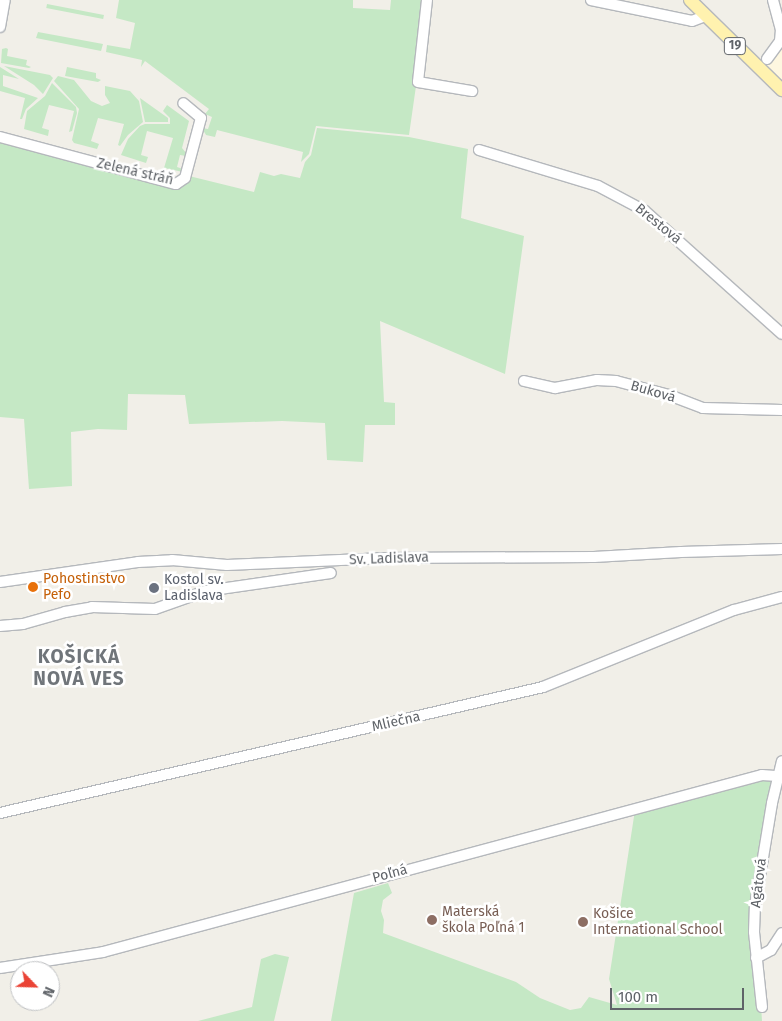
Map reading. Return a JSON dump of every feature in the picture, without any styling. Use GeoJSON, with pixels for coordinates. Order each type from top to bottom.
{"type":"FeatureCollection","features":[{"type":"Feature","properties":{"kind":"main road","name":"19"},"geometry":{"type":"LineString","coordinates":[[690,0],[782,90]]}},
{"type":"Feature","properties":{"kind":"street"},"geometry":{"type":"LineString","coordinates":[[0,27],[5,0]]}},
{"type":"Feature","properties":{"kind":"street"},"geometry":{"type":"LineString","coordinates":[[427,0],[418,82],[472,91]]}},
{"type":"Feature","properties":{"kind":"street"},"geometry":{"type":"LineString","coordinates":[[591,0],[692,21],[705,16]]}},
{"type":"Feature","properties":{"kind":"street"},"geometry":{"type":"LineString","coordinates":[[767,60],[780,40],[781,30],[777,5]]}},
{"type":"Feature","properties":{"kind":"street","name":"Zelená stráň"},"geometry":{"type":"LineString","coordinates":[[0,137],[176,184],[185,178],[200,118],[199,114],[183,103]]}},
{"type":"Feature","properties":{"kind":"street","name":"Brestová"},"geometry":{"type":"LineString","coordinates":[[479,150],[598,186],[635,204],[782,334]]}},
{"type":"Feature","properties":{"kind":"street","name":"Buková"},"geometry":{"type":"LineString","coordinates":[[524,381],[555,388],[606,380],[652,390],[704,408],[782,410]]}},
{"type":"Feature","properties":{"kind":"street","name":"Sv. Ladislava"},"geometry":{"type":"LineString","coordinates":[[0,582],[138,562],[172,560],[228,565],[386,558],[594,557],[681,552],[781,550]]}},
{"type":"Feature","properties":{"kind":"street","name":"Sv. Ladislava"},"geometry":{"type":"LineString","coordinates":[[0,626],[18,625],[65,612],[92,608],[155,609],[206,591],[331,573]]}},
{"type":"Feature","properties":{"kind":"street","name":"Mliečna"},"geometry":{"type":"LineString","coordinates":[[0,813],[543,687],[734,610],[782,597]]}},
{"type":"Feature","properties":{"kind":"street","name":"Agátová"},"geometry":{"type":"LineString","coordinates":[[762,1007],[754,932],[757,896],[772,803],[782,760]]}},
{"type":"Feature","properties":{"kind":"street","name":"Poľná"},"geometry":{"type":"LineString","coordinates":[[0,968],[103,952],[762,775],[778,776]]}},
{"type":"Feature","properties":{"kind":"street"},"geometry":{"type":"LineString","coordinates":[[756,958],[771,950],[782,933]]}},
{"type":"Feature","properties":{"kind":"shaded area"},"geometry":{"type":"Polygon","coordinates":[[[776,6],[782,8],[782,90],[759,69],[779,44],[776,6]]]}},
{"type":"Feature","properties":{"kind":"green space"},"geometry":{"type":"Polygon","coordinates":[[[119,0],[353,0],[353,8],[390,10],[391,0],[423,0],[413,81],[416,86],[409,135],[316,126],[309,154],[301,162],[303,152],[217,130],[215,137],[206,135],[202,128],[208,129],[212,117],[205,114],[209,109],[145,61],[141,67],[142,60],[106,52],[107,45],[130,49],[135,23],[116,18],[119,0]]]}},
{"type":"Feature","properties":{"kind":"green space"},"geometry":{"type":"Polygon","coordinates":[[[47,4],[104,15],[103,19],[46,8],[47,4]]]}},
{"type":"Feature","properties":{"kind":"green space"},"geometry":{"type":"Polygon","coordinates":[[[38,32],[103,44],[101,51],[36,38],[38,32]]]}},
{"type":"Feature","properties":{"kind":"green space"},"geometry":{"type":"Polygon","coordinates":[[[2,49],[8,49],[7,56],[27,60],[26,65],[31,67],[1,63],[2,49]]]}},
{"type":"Feature","properties":{"kind":"green space"},"geometry":{"type":"Polygon","coordinates":[[[4,66],[50,75],[53,78],[43,94],[34,85],[4,66]]]}},
{"type":"Feature","properties":{"kind":"green space"},"geometry":{"type":"Polygon","coordinates":[[[0,67],[19,79],[3,75],[3,86],[38,98],[26,109],[22,119],[20,119],[25,98],[0,91],[0,67]]]}},
{"type":"Feature","properties":{"kind":"green space"},"geometry":{"type":"Polygon","coordinates":[[[67,67],[96,73],[96,78],[101,80],[98,82],[65,76],[67,67]]]}},
{"type":"Feature","properties":{"kind":"green space"},"geometry":{"type":"Polygon","coordinates":[[[58,76],[74,80],[91,101],[102,106],[110,103],[105,95],[105,86],[130,91],[139,101],[143,122],[128,135],[120,146],[118,145],[124,124],[98,118],[91,141],[99,144],[97,149],[74,143],[72,140],[79,109],[54,81],[58,76]]]}},
{"type":"Feature","properties":{"kind":"green space"},"geometry":{"type":"Polygon","coordinates":[[[52,83],[76,107],[77,113],[72,131],[69,132],[74,111],[49,105],[42,128],[49,130],[48,136],[24,129],[27,111],[45,96],[52,83]]]}},
{"type":"Feature","properties":{"kind":"green space"},"geometry":{"type":"Polygon","coordinates":[[[140,98],[168,118],[168,122],[145,122],[140,98]]]}},
{"type":"Feature","properties":{"kind":"green space"},"geometry":{"type":"Polygon","coordinates":[[[167,105],[189,121],[182,148],[187,154],[186,156],[180,155],[177,167],[183,169],[183,172],[164,168],[173,138],[147,131],[141,155],[148,157],[146,163],[121,155],[128,139],[140,126],[145,124],[170,124],[170,118],[163,111],[167,105]]]}},
{"type":"Feature","properties":{"kind":"green space"},"geometry":{"type":"Polygon","coordinates":[[[317,128],[409,137],[468,149],[461,218],[524,236],[505,374],[380,321],[384,402],[395,403],[395,425],[365,425],[363,462],[327,460],[325,423],[282,421],[189,424],[185,395],[128,394],[127,430],[98,429],[71,432],[72,486],[29,489],[24,419],[0,417],[0,141],[180,187],[186,184],[189,176],[254,192],[260,172],[274,176],[281,174],[300,178],[305,162],[311,155],[317,128]]]}},
{"type":"Feature","properties":{"kind":"green space"},"geometry":{"type":"Polygon","coordinates":[[[778,776],[755,906],[762,1021],[331,1021],[354,893],[388,883],[392,893],[383,900],[381,911],[384,920],[383,933],[516,982],[540,998],[570,1010],[581,1008],[589,997],[617,1005],[609,979],[635,810],[778,776]]]}},
{"type":"Feature","properties":{"kind":"green space"},"geometry":{"type":"Polygon","coordinates":[[[275,954],[289,957],[274,1021],[198,1021],[252,1007],[261,959],[275,954]]]}},
{"type":"Feature","properties":{"kind":"place","name":"Pohostinstvo Pefo"},"geometry":{"type":"Point","coordinates":[33,587]}},
{"type":"Feature","properties":{"kind":"place","name":"Kostol sv. Ladislava"},"geometry":{"type":"Point","coordinates":[154,588]}},
{"type":"Feature","properties":{"kind":"place","name":"Materská škola Poľná 1"},"geometry":{"type":"Point","coordinates":[432,920]}},
{"type":"Feature","properties":{"kind":"place","name":"Košice International School"},"geometry":{"type":"Point","coordinates":[583,922]}},
{"type":"Feature","properties":{"kind":"district","name":"KOŠICKÁ NOVÁ VES"},"geometry":{"type":"Point","coordinates":[79,668]}}]}
